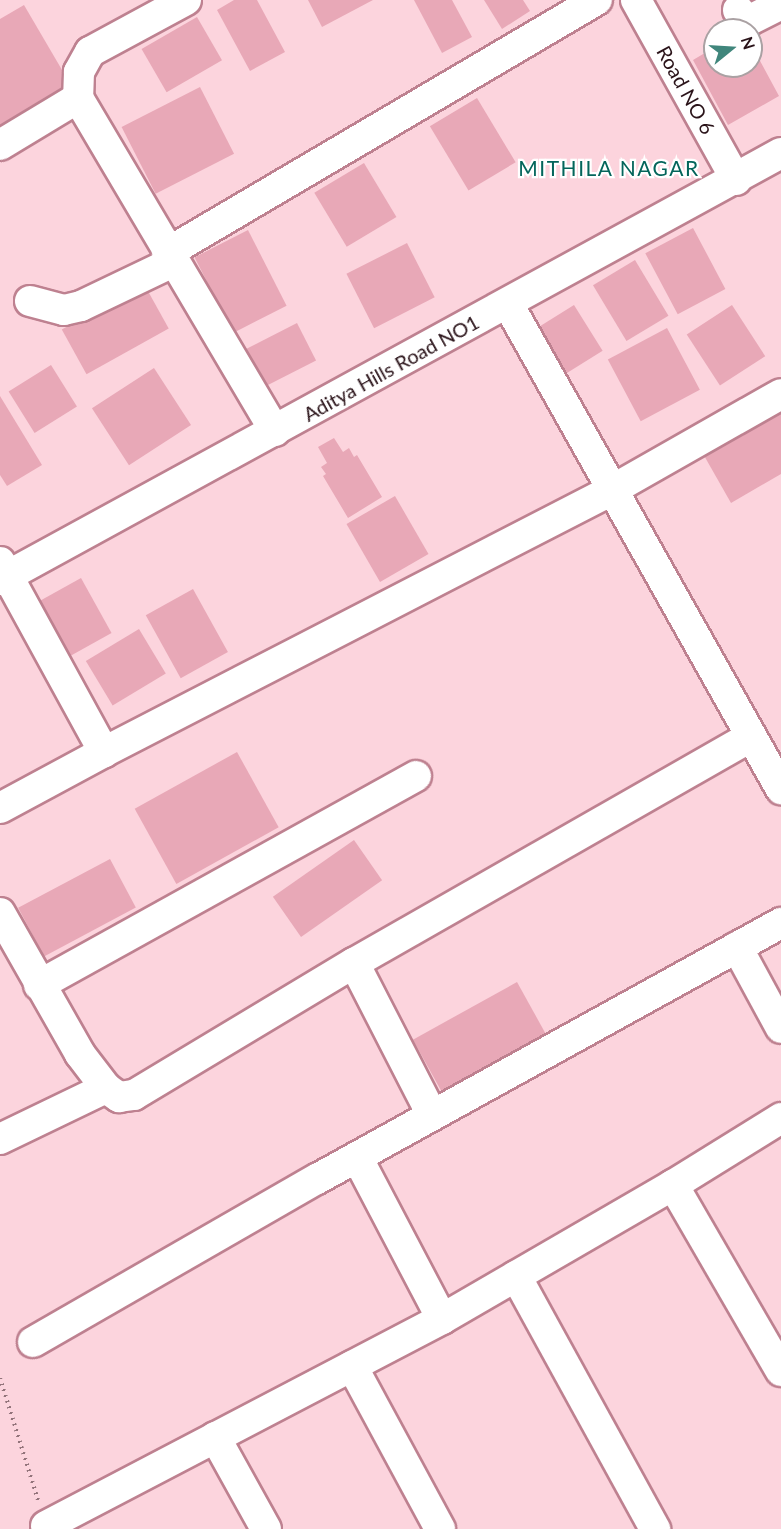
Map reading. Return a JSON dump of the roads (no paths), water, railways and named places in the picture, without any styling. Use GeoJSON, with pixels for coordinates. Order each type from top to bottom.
{"type":"FeatureCollection","features":[{"type":"Feature","properties":{"kind":"street"},"geometry":{"type":"LineString","coordinates":[[186,0],[90,52],[79,72],[78,98],[275,431]]}},
{"type":"Feature","properties":{"kind":"street"},"geometry":{"type":"LineString","coordinates":[[30,301],[64,310],[73,308],[170,257],[597,0]]}},
{"type":"Feature","properties":{"kind":"street","name":"Road NO 6"},"geometry":{"type":"LineString","coordinates":[[636,0],[736,180]]}},
{"type":"Feature","properties":{"kind":"street"},"geometry":{"type":"LineString","coordinates":[[738,10],[745,19],[750,20],[781,4]]}},
{"type":"Feature","properties":{"kind":"street"},"geometry":{"type":"LineString","coordinates":[[0,145],[78,98]]}},
{"type":"Feature","properties":{"kind":"street","name":"Aditya Hills Road NO1"},"geometry":{"type":"LineString","coordinates":[[3,573],[275,431],[736,180],[781,153]]}},
{"type":"Feature","properties":{"kind":"street"},"geometry":{"type":"LineString","coordinates":[[508,304],[781,789]]}},
{"type":"Feature","properties":{"kind":"street"},"geometry":{"type":"LineString","coordinates":[[0,808],[612,490],[781,394]]}},
{"type":"Feature","properties":{"kind":"street"},"geometry":{"type":"LineString","coordinates":[[3,573],[104,752]]}},
{"type":"Feature","properties":{"kind":"street"},"geometry":{"type":"LineString","coordinates":[[0,913],[80,1054],[106,1088],[119,1097],[134,1095],[354,963],[752,737]]}},
{"type":"Feature","properties":{"kind":"street"},"geometry":{"type":"LineString","coordinates":[[39,985],[416,776]]}},
{"type":"Feature","properties":{"kind":"street"},"geometry":{"type":"LineString","coordinates":[[33,1341],[357,1156],[781,923]]}},
{"type":"Feature","properties":{"kind":"street"},"geometry":{"type":"LineString","coordinates":[[736,947],[781,1028]]}},
{"type":"Feature","properties":{"kind":"street"},"geometry":{"type":"LineString","coordinates":[[354,963],[432,1115]]}},
{"type":"Feature","properties":{"kind":"street"},"geometry":{"type":"LineString","coordinates":[[0,1139],[106,1088]]}},
{"type":"Feature","properties":{"kind":"street"},"geometry":{"type":"LineString","coordinates":[[46,1526],[442,1319],[673,1185],[781,1118]]}},
{"type":"Feature","properties":{"kind":"street"},"geometry":{"type":"LineString","coordinates":[[357,1156],[442,1319]]}},
{"type":"Feature","properties":{"kind":"street"},"geometry":{"type":"LineString","coordinates":[[673,1185],[771,1331],[781,1371]]}},
{"type":"Feature","properties":{"kind":"street"},"geometry":{"type":"LineString","coordinates":[[516,1276],[655,1529]]}},
{"type":"Feature","properties":{"kind":"street"},"geometry":{"type":"LineString","coordinates":[[352,1366],[440,1529]]}},
{"type":"Feature","properties":{"kind":"street"},"geometry":{"type":"LineString","coordinates":[[215,1437],[266,1529]]}},
{"type":"Feature","properties":{"kind":"district","name":"MITHILA NAGAR"},"geometry":{"type":"Point","coordinates":[609,168]}}]}
